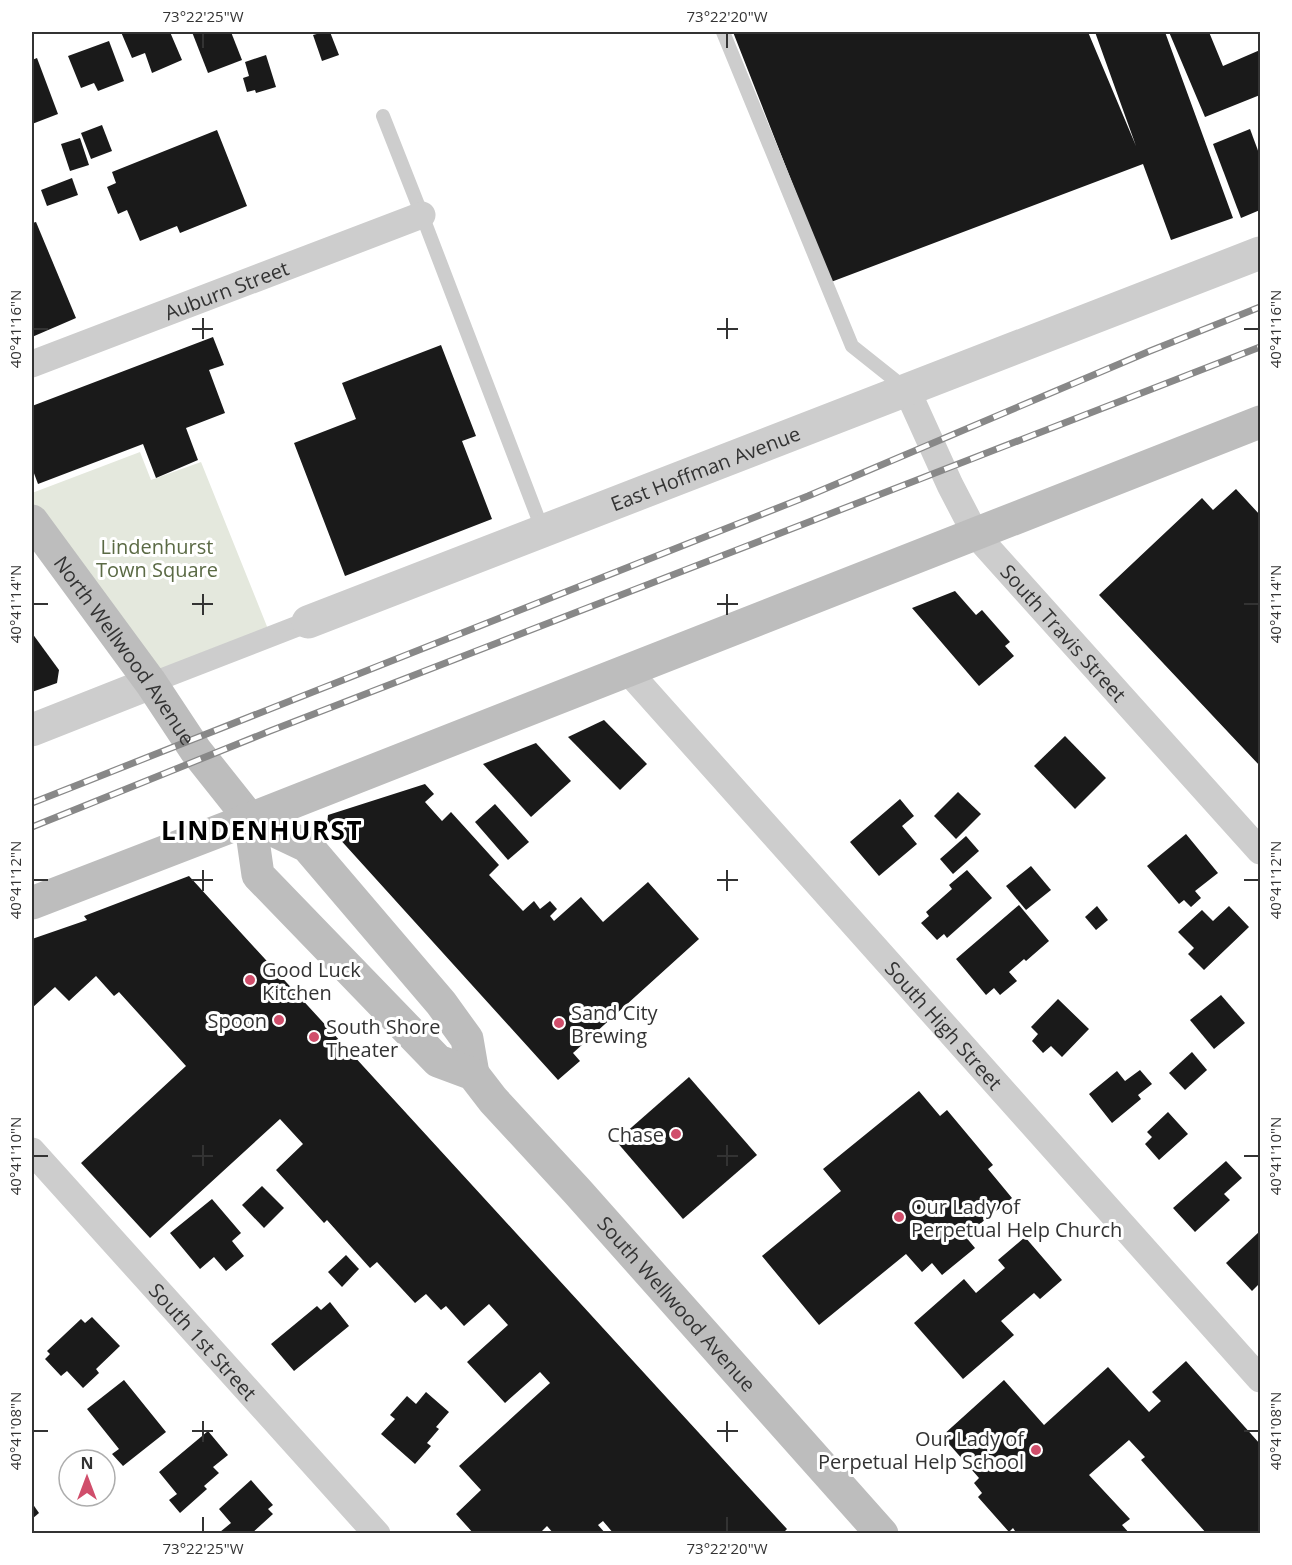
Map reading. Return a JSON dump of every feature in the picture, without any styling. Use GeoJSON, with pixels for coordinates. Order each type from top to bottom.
{"type":"FeatureCollection","features":[{"type":"Feature","properties":{"kind":"main road"},"geometry":{"type":"LineString","coordinates":[[32,903],[1260,422]]}},
{"type":"Feature","properties":{"kind":"main road","name":"North Wellwood Avenue"},"geometry":{"type":"LineString","coordinates":[[32,521],[151,684],[196,752]]}},
{"type":"Feature","properties":{"kind":"main road","name":"South Wellwood Avenue"},"geometry":{"type":"LineString","coordinates":[[196,752],[250,819],[307,846],[441,1002],[467,1039],[473,1074],[493,1100],[882,1533]]}},
{"type":"Feature","properties":{"kind":"main road"},"geometry":{"type":"LineString","coordinates":[[250,819],[258,875],[438,1061],[473,1074]]}},
{"type":"Feature","properties":{"kind":"street","name":"Auburn Street"},"geometry":{"type":"LineString","coordinates":[[32,364],[423,215]]}},
{"type":"Feature","properties":{"kind":"street","name":"East Hoffman Avenue"},"geometry":{"type":"LineString","coordinates":[[151,684],[1260,253]]}},
{"type":"Feature","properties":{"kind":"street","name":"South Travis Street"},"geometry":{"type":"LineString","coordinates":[[907,390],[976,535],[1260,851]]}},
{"type":"Feature","properties":{"kind":"street","name":"South High Street"},"geometry":{"type":"LineString","coordinates":[[627,670],[1260,1379]]}},
{"type":"Feature","properties":{"kind":"street"},"geometry":{"type":"LineString","coordinates":[[32,730],[151,684]]}},
{"type":"Feature","properties":{"kind":"street","name":"South 1st Street"},"geometry":{"type":"LineString","coordinates":[[32,1151],[377,1533]]}},
{"type":"Feature","properties":{"kind":"lane"},"geometry":{"type":"LineString","coordinates":[[723,32],[852,346],[907,390]]}},
{"type":"Feature","properties":{"kind":"lane"},"geometry":{"type":"LineString","coordinates":[[383,116],[543,531]]}},
{"type":"Feature","properties":{"kind":"green space","name":"Lindenhurst Town Square"},"geometry":{"type":"Polygon","coordinates":[[[140,452],[151,480],[201,462],[270,634],[153,680],[32,515],[32,493],[140,452]]]}},
{"type":"Feature","properties":{"kind":"building"},"geometry":{"type":"Polygon","coordinates":[[[121,32],[170,32],[182,60],[152,73],[145,53],[132,58],[121,32]]]}},
{"type":"Feature","properties":{"kind":"building"},"geometry":{"type":"Polygon","coordinates":[[[192,32],[231,32],[242,60],[208,73],[192,32]]]}},
{"type":"Feature","properties":{"kind":"building"},"geometry":{"type":"Polygon","coordinates":[[[330,32],[339,55],[322,61],[313,35],[330,32]]]}},
{"type":"Feature","properties":{"kind":"building"},"geometry":{"type":"Polygon","coordinates":[[[733,32],[1088,32],[1136,146],[1095,32],[1165,32],[1233,218],[1171,240],[1143,164],[831,282],[733,32]]]}},
{"type":"Feature","properties":{"kind":"building"},"geometry":{"type":"Polygon","coordinates":[[[1169,32],[1209,32],[1223,66],[1260,50],[1260,95],[1205,117],[1169,32]]]}},
{"type":"Feature","properties":{"kind":"building"},"geometry":{"type":"Polygon","coordinates":[[[109,41],[124,81],[98,91],[94,83],[81,88],[68,56],[109,41]]]}},
{"type":"Feature","properties":{"kind":"building"},"geometry":{"type":"Polygon","coordinates":[[[266,55],[276,87],[256,93],[255,90],[247,92],[243,78],[249,76],[245,62],[266,55]]]}},
{"type":"Feature","properties":{"kind":"building"},"geometry":{"type":"Polygon","coordinates":[[[37,58],[58,114],[32,124],[32,60],[37,58]]]}},
{"type":"Feature","properties":{"kind":"building"},"geometry":{"type":"Polygon","coordinates":[[[102,125],[112,151],[91,159],[81,133],[102,125]]]}},
{"type":"Feature","properties":{"kind":"building"},"geometry":{"type":"Polygon","coordinates":[[[1250,129],[1260,156],[1260,210],[1241,218],[1213,144],[1250,129]]]}},
{"type":"Feature","properties":{"kind":"building"},"geometry":{"type":"Polygon","coordinates":[[[217,130],[247,206],[180,233],[177,226],[140,241],[127,210],[118,214],[107,187],[116,183],[112,172],[217,130]]]}},
{"type":"Feature","properties":{"kind":"building"},"geometry":{"type":"Polygon","coordinates":[[[80,138],[89,165],[70,171],[61,144],[80,138]]]}},
{"type":"Feature","properties":{"kind":"building"},"geometry":{"type":"Polygon","coordinates":[[[72,178],[78,195],[47,206],[41,190],[72,178]]]}},
{"type":"Feature","properties":{"kind":"building"},"geometry":{"type":"Polygon","coordinates":[[[36,222],[76,318],[32,337],[32,223],[36,222]]]}},
{"type":"Feature","properties":{"kind":"building"},"geometry":{"type":"Polygon","coordinates":[[[213,337],[224,365],[209,370],[225,413],[186,428],[198,460],[156,478],[143,444],[38,484],[32,468],[32,406],[213,337]]]}},
{"type":"Feature","properties":{"kind":"building"},"geometry":{"type":"Polygon","coordinates":[[[441,345],[476,436],[462,441],[492,519],[345,576],[294,443],[356,419],[342,383],[441,345]]]}},
{"type":"Feature","properties":{"kind":"building"},"geometry":{"type":"Polygon","coordinates":[[[1236,489],[1260,515],[1260,766],[1099,595],[1202,498],[1213,510],[1236,489]]]}},
{"type":"Feature","properties":{"kind":"building"},"geometry":{"type":"Polygon","coordinates":[[[955,591],[976,615],[982,610],[1010,642],[1005,646],[1014,656],[979,686],[912,608],[955,591]]]}},
{"type":"Feature","properties":{"kind":"building"},"geometry":{"type":"Polygon","coordinates":[[[32,633],[59,670],[57,683],[32,692],[32,633]]]}},
{"type":"Feature","properties":{"kind":"building"},"geometry":{"type":"Polygon","coordinates":[[[604,720],[647,764],[620,790],[568,737],[604,720]]]}},
{"type":"Feature","properties":{"kind":"building"},"geometry":{"type":"Polygon","coordinates":[[[1065,736],[1106,778],[1075,809],[1034,766],[1065,736]]]}},
{"type":"Feature","properties":{"kind":"building"},"geometry":{"type":"Polygon","coordinates":[[[536,743],[571,781],[531,817],[483,764],[536,743]]]}},
{"type":"Feature","properties":{"kind":"building"},"geometry":{"type":"Polygon","coordinates":[[[425,784],[434,794],[425,802],[442,821],[451,812],[499,865],[489,875],[523,911],[534,901],[540,909],[550,901],[557,909],[550,916],[554,921],[581,897],[603,922],[648,882],[699,939],[573,1053],[580,1061],[558,1080],[327,825],[328,815],[425,784]]]}},
{"type":"Feature","properties":{"kind":"building"},"geometry":{"type":"Polygon","coordinates":[[[958,792],[981,814],[956,839],[934,816],[958,792]]]}},
{"type":"Feature","properties":{"kind":"building"},"geometry":{"type":"Polygon","coordinates":[[[900,799],[914,816],[902,826],[917,844],[879,876],[850,842],[900,799]]]}},
{"type":"Feature","properties":{"kind":"building"},"geometry":{"type":"Polygon","coordinates":[[[495,804],[529,842],[508,860],[475,822],[495,804]]]}},
{"type":"Feature","properties":{"kind":"building"},"geometry":{"type":"Polygon","coordinates":[[[1186,834],[1218,873],[1195,891],[1201,898],[1191,907],[1184,900],[1179,904],[1147,866],[1186,834]]]}},
{"type":"Feature","properties":{"kind":"building"},"geometry":{"type":"Polygon","coordinates":[[[966,836],[979,851],[953,874],[940,859],[966,836]]]}},
{"type":"Feature","properties":{"kind":"building"},"geometry":{"type":"Polygon","coordinates":[[[1031,866],[1051,890],[1026,910],[1006,886],[1031,866]]]}},
{"type":"Feature","properties":{"kind":"building"},"geometry":{"type":"Polygon","coordinates":[[[967,870],[992,898],[947,938],[944,934],[937,940],[921,923],[929,916],[926,912],[952,889],[949,885],[967,870]]]}},
{"type":"Feature","properties":{"kind":"building"},"geometry":{"type":"Polygon","coordinates":[[[189,876],[787,1529],[782,1534],[614,1534],[603,1521],[598,1525],[606,1534],[554,1534],[547,1526],[539,1534],[474,1534],[456,1514],[481,1490],[459,1466],[550,1383],[540,1372],[505,1403],[467,1362],[508,1325],[489,1304],[464,1326],[446,1306],[441,1310],[426,1294],[415,1303],[377,1262],[370,1268],[327,1220],[324,1223],[276,1170],[303,1144],[280,1119],[150,1238],[81,1163],[186,1066],[119,992],[114,996],[96,976],[69,1001],[55,987],[32,1008],[32,939],[87,920],[84,916],[189,876]]]}},
{"type":"Feature","properties":{"kind":"building"},"geometry":{"type":"Polygon","coordinates":[[[1019,905],[1049,941],[1009,972],[1017,981],[1000,995],[994,988],[986,995],[956,959],[1019,905]]]}},
{"type":"Feature","properties":{"kind":"building"},"geometry":{"type":"Polygon","coordinates":[[[1097,906],[1108,920],[1096,930],[1085,917],[1097,906]]]}},
{"type":"Feature","properties":{"kind":"building"},"geometry":{"type":"Polygon","coordinates":[[[1229,906],[1249,927],[1204,970],[1188,954],[1194,948],[1178,932],[1202,910],[1213,921],[1229,906]]]}},
{"type":"Feature","properties":{"kind":"building"},"geometry":{"type":"Polygon","coordinates":[[[1221,995],[1245,1023],[1214,1049],[1190,1020],[1221,995]]]}},
{"type":"Feature","properties":{"kind":"building"},"geometry":{"type":"Polygon","coordinates":[[[1058,999],[1089,1029],[1062,1057],[1051,1046],[1043,1053],[1032,1041],[1038,1034],[1031,1027],[1058,999]]]}},
{"type":"Feature","properties":{"kind":"building"},"geometry":{"type":"Polygon","coordinates":[[[1192,1052],[1207,1070],[1185,1090],[1169,1073],[1192,1052]]]}},
{"type":"Feature","properties":{"kind":"building"},"geometry":{"type":"Polygon","coordinates":[[[1140,1070],[1152,1084],[1138,1095],[1141,1099],[1112,1123],[1089,1094],[1117,1071],[1125,1081],[1140,1070]]]}},
{"type":"Feature","properties":{"kind":"building"},"geometry":{"type":"Polygon","coordinates":[[[689,1077],[757,1155],[683,1219],[616,1141],[689,1077]]]}},
{"type":"Feature","properties":{"kind":"building","name":"Our Lady of Perpetual Help Church"},"geometry":{"type":"Polygon","coordinates":[[[919,1091],[940,1116],[947,1110],[993,1165],[988,1169],[1012,1198],[965,1236],[975,1248],[942,1275],[932,1263],[922,1272],[906,1254],[819,1325],[762,1256],[841,1191],[823,1169],[919,1091]]]}},
{"type":"Feature","properties":{"kind":"building"},"geometry":{"type":"Polygon","coordinates":[[[1168,1112],[1188,1134],[1159,1160],[1145,1144],[1152,1137],[1147,1132],[1168,1112]]]}},
{"type":"Feature","properties":{"kind":"building"},"geometry":{"type":"Polygon","coordinates":[[[1226,1161],[1242,1178],[1224,1194],[1230,1200],[1195,1232],[1173,1208],[1226,1161]]]}},
{"type":"Feature","properties":{"kind":"building"},"geometry":{"type":"Polygon","coordinates":[[[262,1186],[284,1208],[264,1228],[242,1205],[262,1186]]]}},
{"type":"Feature","properties":{"kind":"building"},"geometry":{"type":"Polygon","coordinates":[[[212,1199],[241,1233],[232,1241],[244,1256],[226,1271],[214,1257],[200,1269],[170,1233],[212,1199]]]}},
{"type":"Feature","properties":{"kind":"building"},"geometry":{"type":"Polygon","coordinates":[[[1260,1231],[1260,1283],[1252,1291],[1226,1263],[1260,1231]]]}},
{"type":"Feature","properties":{"kind":"building"},"geometry":{"type":"Polygon","coordinates":[[[1025,1237],[1062,1280],[1040,1299],[1034,1293],[1001,1321],[1014,1335],[963,1379],[914,1323],[964,1279],[976,1293],[1005,1268],[998,1260],[1025,1237]]]}},
{"type":"Feature","properties":{"kind":"building"},"geometry":{"type":"Polygon","coordinates":[[[346,1255],[359,1269],[342,1287],[328,1272],[346,1255]]]}},
{"type":"Feature","properties":{"kind":"building"},"geometry":{"type":"Polygon","coordinates":[[[330,1302],[349,1326],[294,1371],[271,1344],[317,1306],[321,1310],[330,1302]]]}},
{"type":"Feature","properties":{"kind":"building"},"geometry":{"type":"Polygon","coordinates":[[[92,1317],[120,1346],[96,1369],[99,1373],[83,1388],[67,1371],[61,1376],[45,1359],[50,1354],[47,1351],[81,1319],[85,1323],[92,1317]]]}},
{"type":"Feature","properties":{"kind":"building","name":"Our Lady of Perpetual Help School"},"geometry":{"type":"Polygon","coordinates":[[[1186,1361],[1260,1444],[1260,1534],[1207,1534],[1141,1460],[1145,1457],[1129,1440],[1089,1475],[1130,1519],[1122,1525],[1130,1534],[1027,1534],[1025,1531],[1023,1534],[1017,1534],[1013,1528],[1009,1532],[978,1497],[982,1493],[974,1483],[979,1478],[942,1436],[1004,1380],[1044,1425],[1108,1367],[1149,1412],[1161,1401],[1152,1392],[1186,1361]]]}},
{"type":"Feature","properties":{"kind":"building"},"geometry":{"type":"Polygon","coordinates":[[[124,1380],[166,1432],[123,1466],[117,1459],[119,1449],[87,1409],[124,1380]]]}},
{"type":"Feature","properties":{"kind":"building"},"geometry":{"type":"Polygon","coordinates":[[[426,1392],[449,1412],[436,1427],[439,1429],[427,1443],[431,1446],[415,1464],[381,1434],[395,1419],[390,1415],[407,1396],[416,1404],[426,1392]]]}},
{"type":"Feature","properties":{"kind":"building"},"geometry":{"type":"Polygon","coordinates":[[[208,1431],[228,1455],[213,1467],[219,1473],[204,1486],[207,1489],[180,1513],[169,1500],[177,1494],[159,1472],[208,1431]]]}},
{"type":"Feature","properties":{"kind":"building"},"geometry":{"type":"Polygon","coordinates":[[[251,1480],[273,1505],[268,1509],[273,1514],[251,1534],[222,1534],[220,1532],[231,1523],[219,1509],[251,1480]]]}},
{"type":"Feature","properties":{"kind":"building"},"geometry":{"type":"Polygon","coordinates":[[[32,1503],[39,1513],[32,1519],[32,1503]]]}},
{"type":"Feature","properties":{"kind":"railway"},"geometry":{"type":"LineString","coordinates":[[32,803],[808,496],[1150,351],[1260,307]]}},
{"type":"Feature","properties":{"kind":"railway"},"geometry":{"type":"LineString","coordinates":[[32,827],[270,731],[1260,347]]}},
{"type":"Feature","properties":{"kind":"place","name":"Good Luck Kitchen"},"geometry":{"type":"Point","coordinates":[250,980]}},
{"type":"Feature","properties":{"kind":"place","name":"Spoon"},"geometry":{"type":"Point","coordinates":[279,1020]}},
{"type":"Feature","properties":{"kind":"place","name":"Sand City Brewing"},"geometry":{"type":"Point","coordinates":[559,1023]}},
{"type":"Feature","properties":{"kind":"place","name":"South Shore Theater"},"geometry":{"type":"Point","coordinates":[314,1037]}},
{"type":"Feature","properties":{"kind":"place","name":"Chase"},"geometry":{"type":"Point","coordinates":[676,1134]}},
{"type":"Feature","properties":{"kind":"place","name":"Our Lady of Perpetual Help Church"},"geometry":{"type":"Point","coordinates":[899,1217]}},
{"type":"Feature","properties":{"kind":"place","name":"Our Lady of Perpetual Help School"},"geometry":{"type":"Point","coordinates":[1036,1450]}},
{"type":"Feature","properties":{"kind":"district","name":"LINDENHURST"},"geometry":{"type":"Point","coordinates":[262,830]}}]}
